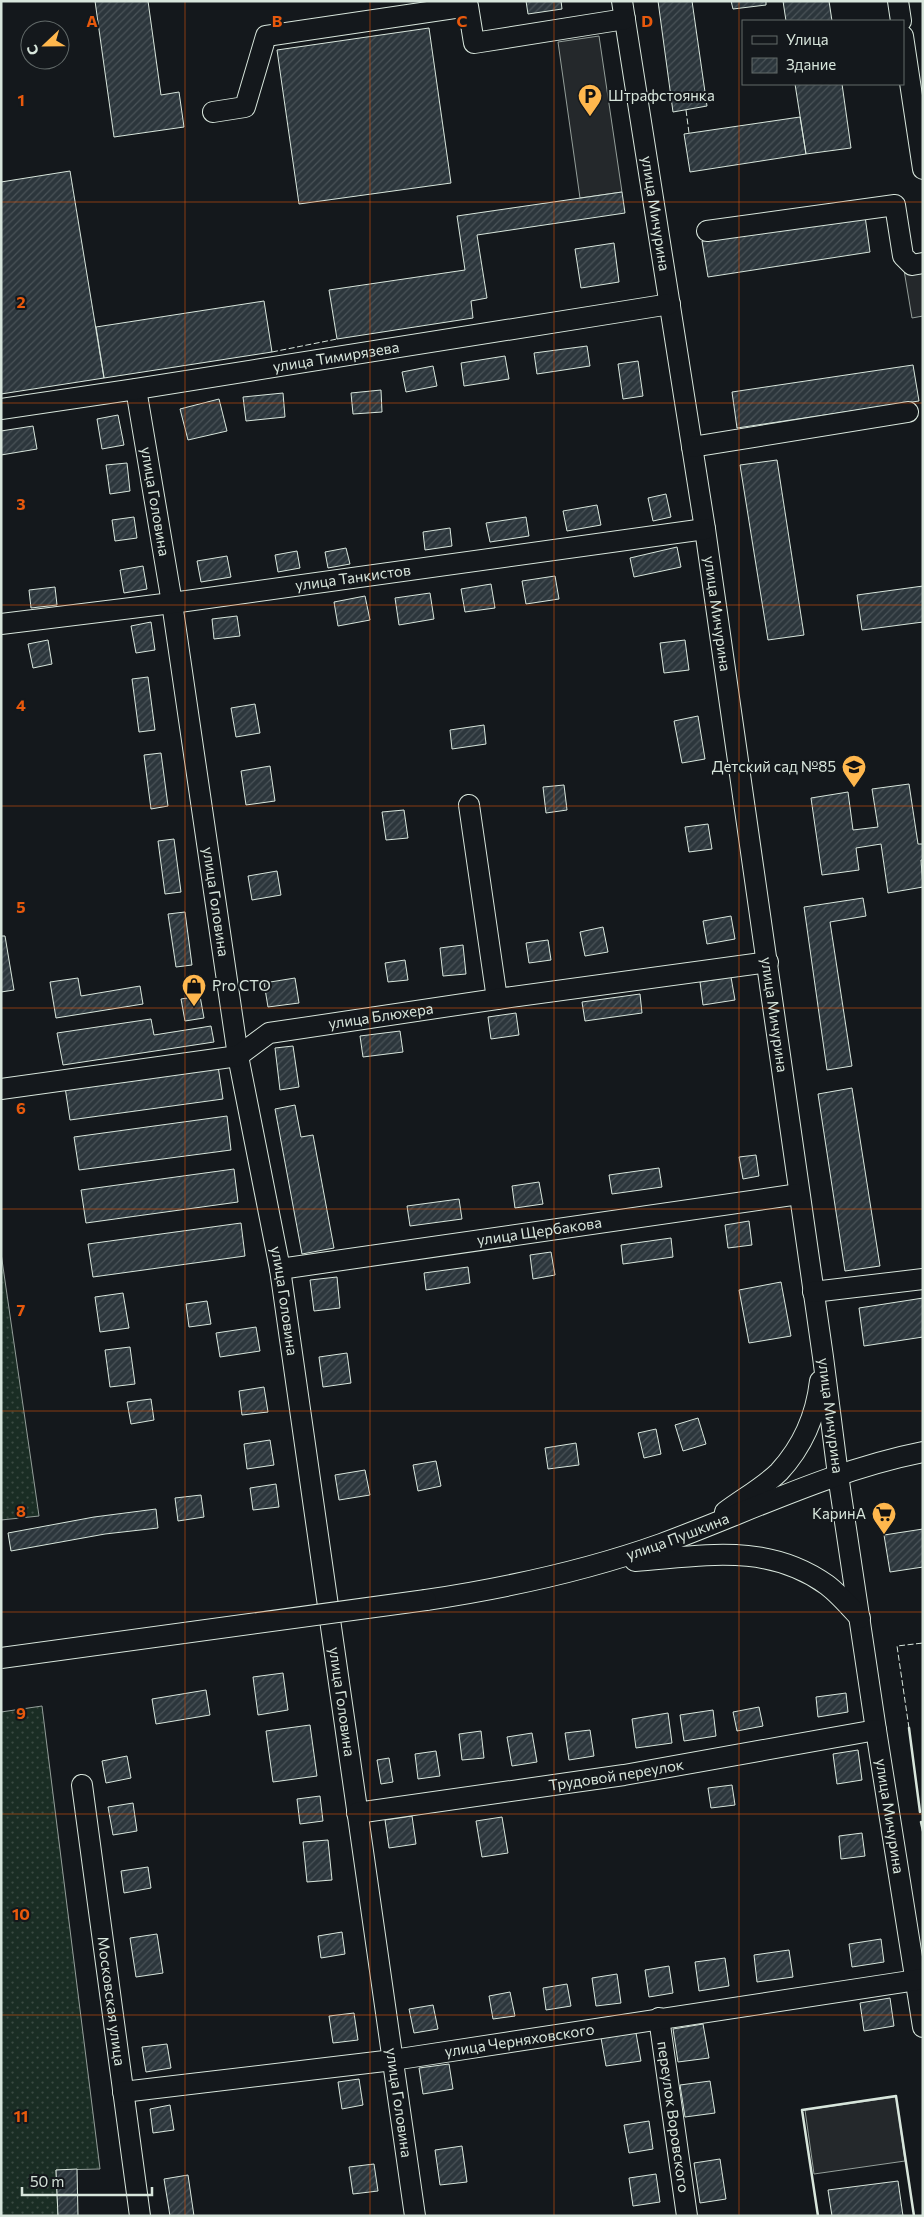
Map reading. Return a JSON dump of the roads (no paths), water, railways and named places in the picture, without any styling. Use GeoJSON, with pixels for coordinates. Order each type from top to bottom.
{"type":"FeatureCollection","features":[{"type":"Feature","properties":{"kind":"street"},"geometry":{"type":"LineString","coordinates":[[898,1],[900,20]]}},
{"type":"Feature","properties":{"kind":"street"},"geometry":{"type":"LineString","coordinates":[[213,112],[245,107],[266,36],[468,6],[474,43],[624,10]]}},
{"type":"Feature","properties":{"kind":"street","name":"улица Мичурина"},"geometry":{"type":"LineString","coordinates":[[624,10],[705,528],[768,962],[798,1194],[814,1292],[838,1475],[876,1730],[919,1980],[923,2027]]}},
{"type":"Feature","properties":{"kind":"street"},"geometry":{"type":"LineString","coordinates":[[904,43],[923,170]]}},
{"type":"Feature","properties":{"kind":"street"},"geometry":{"type":"LineString","coordinates":[[707,231],[895,205],[903,256],[912,265],[923,263]]}},
{"type":"Feature","properties":{"kind":"street","name":"улица Тимирязева"},"geometry":{"type":"LineString","coordinates":[[1,409],[670,304]]}},
{"type":"Feature","properties":{"kind":"street","name":"улица Головина"},"geometry":{"type":"LineString","coordinates":[[136,389],[172,603],[238,1056],[280,1269],[415,2216]]}},
{"type":"Feature","properties":{"kind":"street"},"geometry":{"type":"LineString","coordinates":[[692,447],[908,412]]}},
{"type":"Feature","properties":{"kind":"street","name":"улица Танкистов"},"geometry":{"type":"LineString","coordinates":[[1,624],[172,603],[705,528]]}},
{"type":"Feature","properties":{"kind":"street"},"geometry":{"type":"LineString","coordinates":[[470,805],[497,999]]}},
{"type":"Feature","properties":{"kind":"street","name":"улица Блюхера"},"geometry":{"type":"LineString","coordinates":[[1,1089],[238,1056],[269,1033],[497,999],[768,962]]}},
{"type":"Feature","properties":{"kind":"street","name":"улица Щербакова"},"geometry":{"type":"LineString","coordinates":[[280,1269],[798,1194]]}},
{"type":"Feature","properties":{"kind":"street"},"geometry":{"type":"LineString","coordinates":[[814,1292],[923,1279]]}},
{"type":"Feature","properties":{"kind":"street"},"geometry":{"type":"LineString","coordinates":[[701,1529],[778,1473],[801,1443],[813,1417],[823,1357]]}},
{"type":"Feature","properties":{"kind":"street","name":"улица Пушкина"},"geometry":{"type":"LineString","coordinates":[[1,1658],[426,1600],[491,1589],[603,1563],[701,1529],[838,1475],[923,1452]]}},
{"type":"Feature","properties":{"kind":"street"},"geometry":{"type":"LineString","coordinates":[[603,1563],[721,1554],[762,1556],[802,1569],[828,1586],[860,1618]]}},
{"type":"Feature","properties":{"kind":"street","name":"Трудовой переулок"},"geometry":{"type":"LineString","coordinates":[[357,1813],[624,1774],[876,1730]]}},
{"type":"Feature","properties":{"kind":"street","name":"Московская улица"},"geometry":{"type":"LineString","coordinates":[[82,1785],[140,2216]]}},
{"type":"Feature","properties":{"kind":"street","name":"улица Черняховского"},"geometry":{"type":"LineString","coordinates":[[123,2092],[393,2060],[659,2018],[919,1980]]}},
{"type":"Feature","properties":{"kind":"street","name":"переулок Воровского"},"geometry":{"type":"LineString","coordinates":[[659,2018],[687,2216]]}},
{"type":"Feature","properties":{"kind":"place","name":"Штрафстоянка"},"geometry":{"type":"Point","coordinates":[590,117]}},
{"type":"Feature","properties":{"kind":"place","name":"Детский сад №85"},"geometry":{"type":"Point","coordinates":[854,788]}},
{"type":"Feature","properties":{"kind":"place","name":"Pro СТО"},"geometry":{"type":"Point","coordinates":[194,1007]}},
{"type":"Feature","properties":{"kind":"place","name":"КаринА"},"geometry":{"type":"Point","coordinates":[884,1535]}}]}
